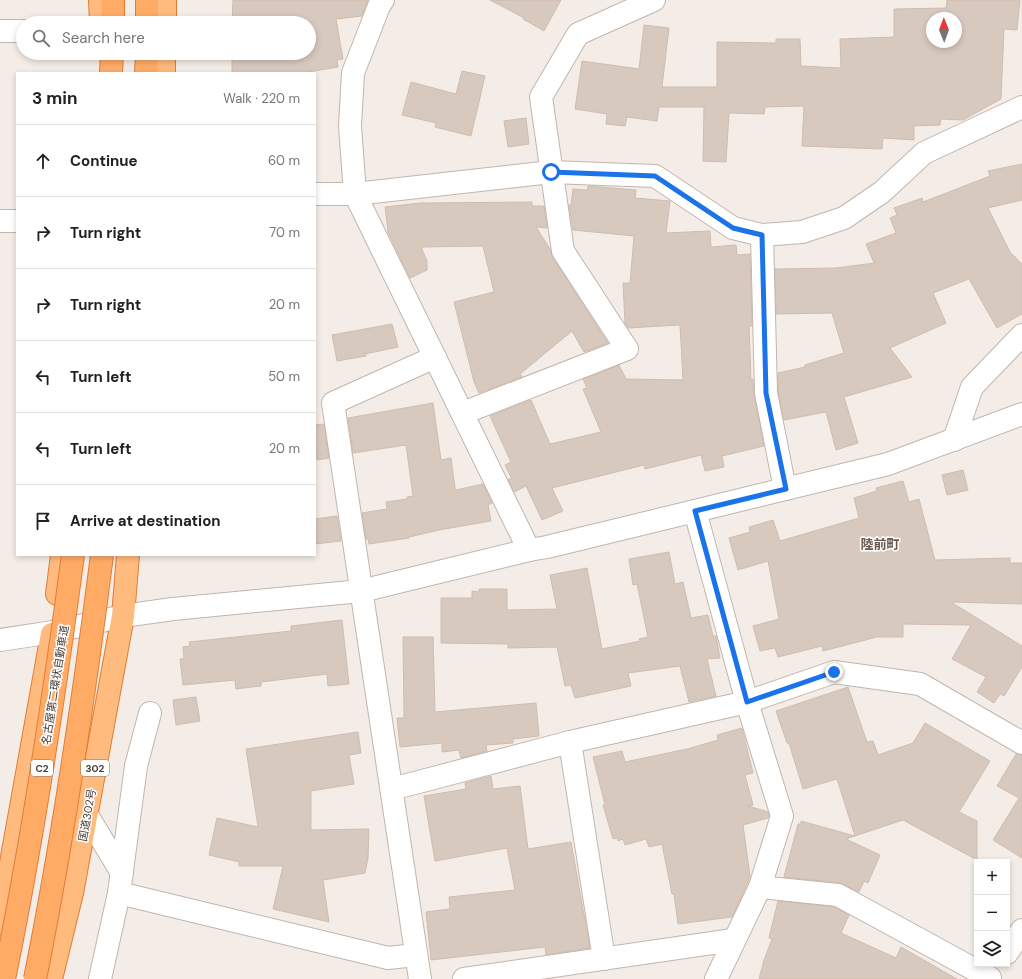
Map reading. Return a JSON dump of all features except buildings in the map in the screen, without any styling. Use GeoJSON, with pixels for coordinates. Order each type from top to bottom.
{"type":"FeatureCollection","features":[{"type":"Feature","properties":{"kind":"highway"},"geometry":{"type":"LineString","coordinates":[[100,0],[101,16]]}},
{"type":"Feature","properties":{"kind":"highway"},"geometry":{"type":"LineString","coordinates":[[113,0],[113,16]]}},
{"type":"Feature","properties":{"kind":"highway"},"geometry":{"type":"LineString","coordinates":[[147,0],[147,16]]}},
{"type":"Feature","properties":{"kind":"highway"},"geometry":{"type":"LineString","coordinates":[[165,0],[165,16]]}},
{"type":"Feature","properties":{"kind":"highway"},"geometry":{"type":"LineString","coordinates":[[101,60],[102,72]]}},
{"type":"Feature","properties":{"kind":"highway"},"geometry":{"type":"LineString","coordinates":[[111,72],[112,60]]}},
{"type":"Feature","properties":{"kind":"highway"},"geometry":{"type":"LineString","coordinates":[[146,72],[147,60]]}},
{"type":"Feature","properties":{"kind":"highway"},"geometry":{"type":"LineString","coordinates":[[164,60],[164,72]]}},
{"type":"Feature","properties":{"kind":"highway"},"geometry":{"type":"LineString","coordinates":[[0,924],[52,632],[62,556]]}},
{"type":"Feature","properties":{"kind":"highway","name":"名古屋第二環状自動車道"},"geometry":{"type":"LineString","coordinates":[[4,979],[23,886],[58,670],[73,556]]}},
{"type":"Feature","properties":{"kind":"highway"},"geometry":{"type":"LineString","coordinates":[[35,979],[55,878],[87,672],[102,556]]}},
{"type":"Feature","properties":{"kind":"highway","name":"国道302号"},"geometry":{"type":"LineString","coordinates":[[51,979],[72,893],[87,815],[123,616],[128,556]]}},
{"type":"Feature","properties":{"kind":"street"},"geometry":{"type":"LineString","coordinates":[[383,0],[379,6],[353,72],[350,126],[355,194],[529,550]]}},
{"type":"Feature","properties":{"kind":"street"},"geometry":{"type":"LineString","coordinates":[[463,413],[627,349],[563,251],[541,97],[578,34],[654,0]]}},
{"type":"Feature","properties":{"kind":"street"},"geometry":{"type":"LineString","coordinates":[[0,31],[16,31]]}},
{"type":"Feature","properties":{"kind":"street"},"geometry":{"type":"LineString","coordinates":[[316,194],[355,194],[551,172],[655,176],[733,228],[762,235],[802,232],[844,218],[882,192],[924,153],[1022,107]]}},
{"type":"Feature","properties":{"kind":"street"},"geometry":{"type":"LineString","coordinates":[[0,222],[16,220]]}},
{"type":"Feature","properties":{"kind":"street"},"geometry":{"type":"LineString","coordinates":[[762,235],[766,393],[786,489]]}},
{"type":"Feature","properties":{"kind":"street"},"geometry":{"type":"LineString","coordinates":[[954,440],[972,387],[1022,335]]}},
{"type":"Feature","properties":{"kind":"street"},"geometry":{"type":"LineString","coordinates":[[420,979],[333,403],[435,357]]}},
{"type":"Feature","properties":{"kind":"street"},"geometry":{"type":"LineString","coordinates":[[0,640],[52,632],[123,616],[173,609],[361,591],[888,464],[1022,414]]}},
{"type":"Feature","properties":{"kind":"street"},"geometry":{"type":"LineString","coordinates":[[695,511],[747,702],[782,816],[760,887],[733,940],[716,979]]}},
{"type":"Feature","properties":{"kind":"street"},"geometry":{"type":"LineString","coordinates":[[392,789],[570,742],[747,702],[834,672],[920,684],[1022,743]]}},
{"type":"Feature","properties":{"kind":"street"},"geometry":{"type":"LineString","coordinates":[[100,979],[120,883],[136,766],[150,713]]}},
{"type":"Feature","properties":{"kind":"street"},"geometry":{"type":"LineString","coordinates":[[570,742],[604,959]]}},
{"type":"Feature","properties":{"kind":"street"},"geometry":{"type":"LineString","coordinates":[[87,815],[120,883],[388,958],[416,955]]}},
{"type":"Feature","properties":{"kind":"street"},"geometry":{"type":"LineString","coordinates":[[760,887],[838,895],[993,974]]}},
{"type":"Feature","properties":{"kind":"street"},"geometry":{"type":"LineString","coordinates":[[1010,948],[1022,930]]}},
{"type":"Feature","properties":{"kind":"street"},"geometry":{"type":"LineString","coordinates":[[464,979],[733,940]]}},
{"type":"Feature","properties":{"kind":"district","name":"陸前町"},"geometry":{"type":"Point","coordinates":[880,544]}},
{"type":"Feature","properties":{"kind":"route"},"geometry":{"type":"LineString","coordinates":[[551,172],[655,176],[733,228],[762,235],[766,393],[786,489],[695,511],[747,702],[834,672]]}}]}
